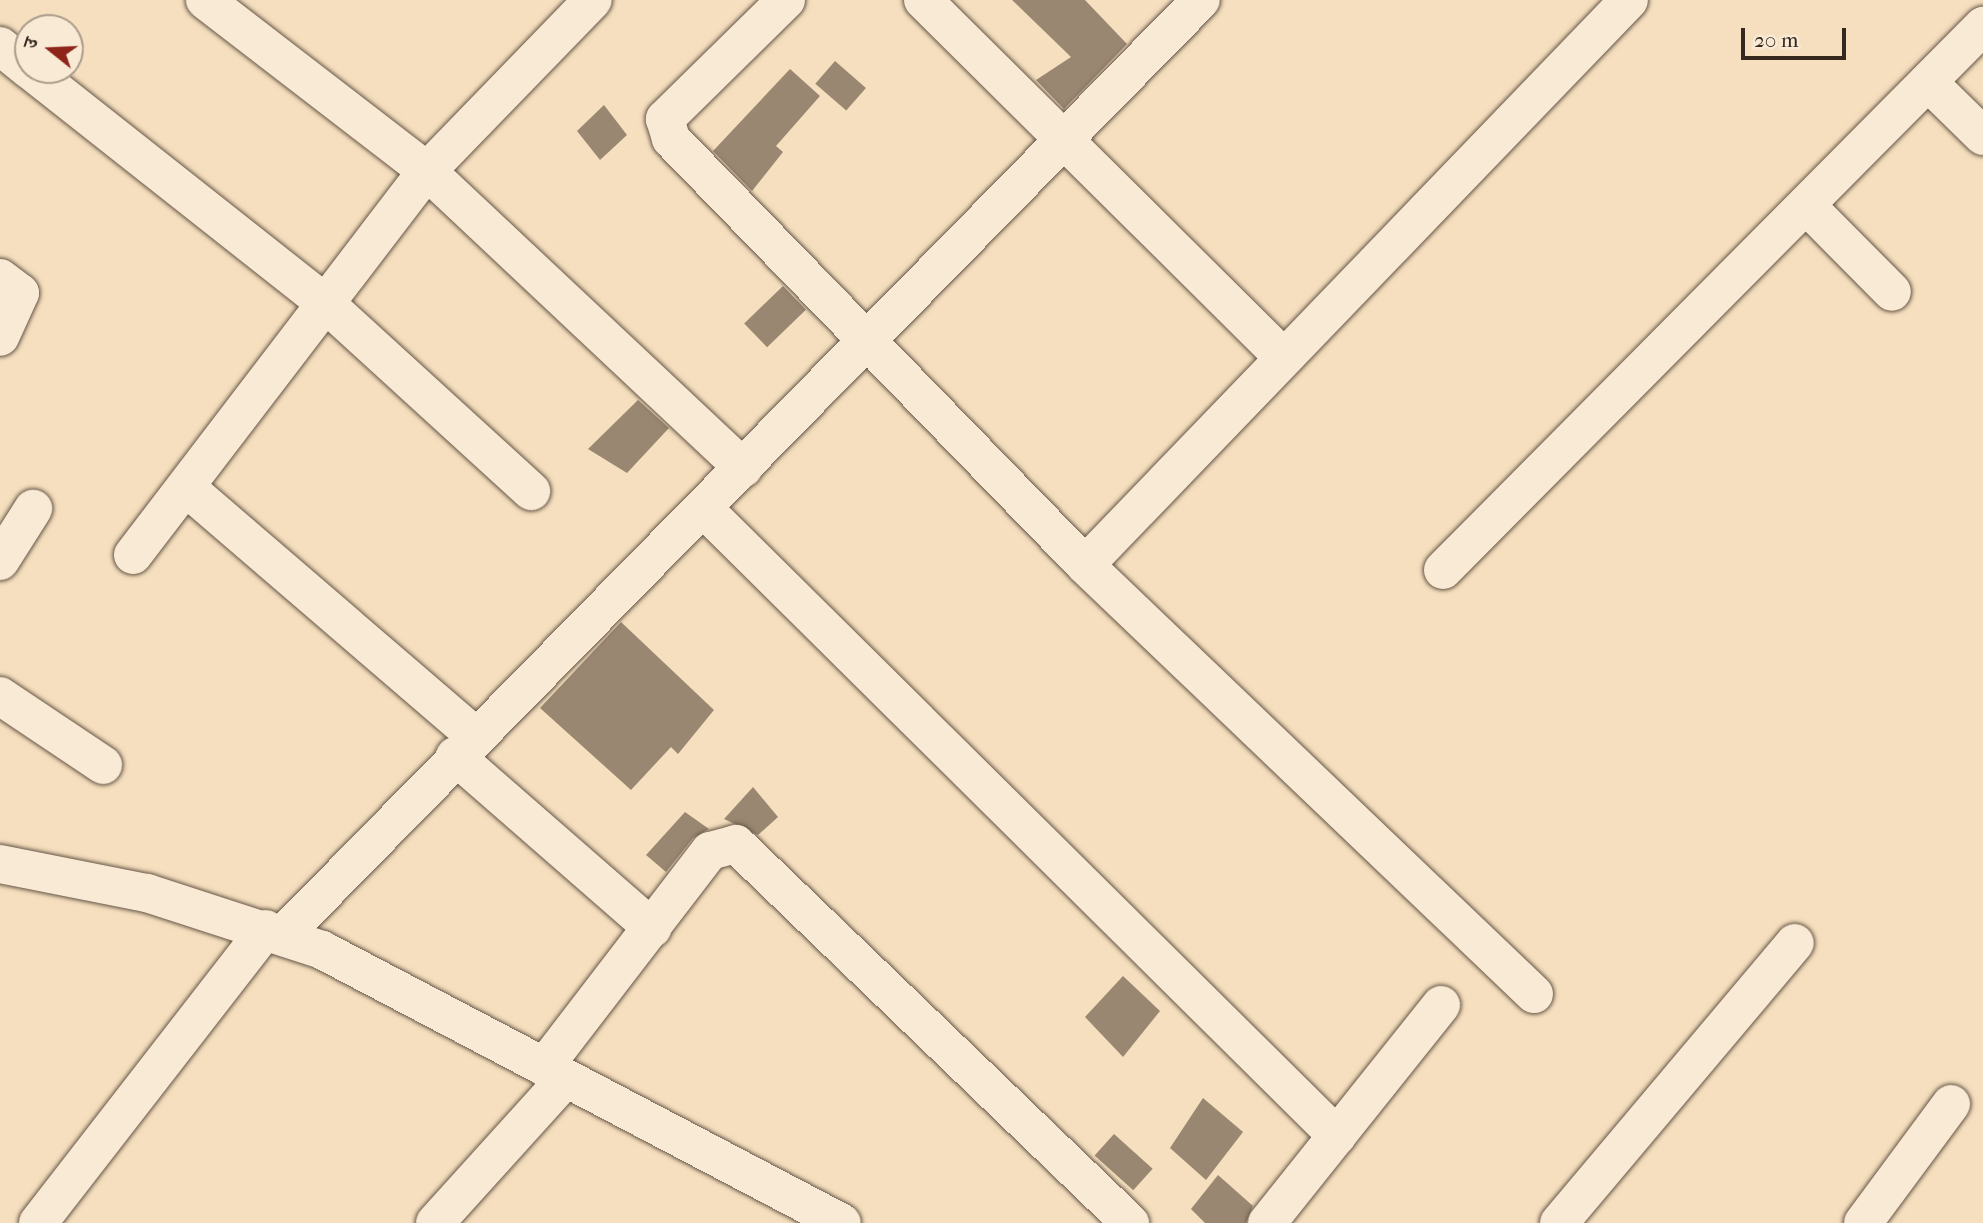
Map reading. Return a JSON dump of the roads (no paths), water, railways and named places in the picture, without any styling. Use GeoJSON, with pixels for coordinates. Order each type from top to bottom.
{"type":"FeatureCollection","features":[{"type":"Feature","properties":{"kind":"street"},"geometry":{"type":"LineString","coordinates":[[205,0],[427,171],[743,468]]}},
{"type":"Feature","properties":{"kind":"street"},"geometry":{"type":"LineString","coordinates":[[132,555],[188,489],[323,300],[427,171],[593,0]]}},
{"type":"Feature","properties":{"kind":"street"},"geometry":{"type":"LineString","coordinates":[[786,0],[672,111],[665,129],[870,338],[1085,565],[1534,994]]}},
{"type":"Feature","properties":{"kind":"street"},"geometry":{"type":"LineString","coordinates":[[923,0],[1062,144],[1284,358]]}},
{"type":"Feature","properties":{"kind":"street"},"geometry":{"type":"LineString","coordinates":[[1085,565],[1629,0]]}},
{"type":"Feature","properties":{"kind":"street"},"geometry":{"type":"LineString","coordinates":[[38,1223],[275,932],[704,509],[1062,144],[1182,7]]}},
{"type":"Feature","properties":{"kind":"street"},"geometry":{"type":"LineString","coordinates":[[1443,570],[1983,26]]}},
{"type":"Feature","properties":{"kind":"street"},"geometry":{"type":"LineString","coordinates":[[0,46],[14,57]]}},
{"type":"Feature","properties":{"kind":"street"},"geometry":{"type":"LineString","coordinates":[[1928,82],[1983,136]]}},
{"type":"Feature","properties":{"kind":"street"},"geometry":{"type":"LineString","coordinates":[[48,84],[323,300],[531,491]]}},
{"type":"Feature","properties":{"kind":"street"},"geometry":{"type":"LineString","coordinates":[[1806,205],[1892,292]]}},
{"type":"Feature","properties":{"kind":"street"},"geometry":{"type":"LineString","coordinates":[[0,278],[20,293],[0,338]]}},
{"type":"Feature","properties":{"kind":"street"},"geometry":{"type":"LineString","coordinates":[[188,489],[465,746],[652,928]]}},
{"type":"Feature","properties":{"kind":"street"},"geometry":{"type":"LineString","coordinates":[[0,561],[33,509]]}},
{"type":"Feature","properties":{"kind":"street"},"geometry":{"type":"LineString","coordinates":[[704,509],[1337,1136]]}},
{"type":"Feature","properties":{"kind":"street"},"geometry":{"type":"LineString","coordinates":[[0,696],[103,765]]}},
{"type":"Feature","properties":{"kind":"street"},"geometry":{"type":"LineString","coordinates":[[435,1223],[555,1073],[652,928],[710,852],[736,844],[1130,1223]]}},
{"type":"Feature","properties":{"kind":"street"},"geometry":{"type":"LineString","coordinates":[[6,875],[147,893],[275,932],[359,967],[842,1223]]}},
{"type":"Feature","properties":{"kind":"street"},"geometry":{"type":"LineString","coordinates":[[1559,1223],[1795,943]]}},
{"type":"Feature","properties":{"kind":"street"},"geometry":{"type":"LineString","coordinates":[[1267,1223],[1441,1005]]}},
{"type":"Feature","properties":{"kind":"street"},"geometry":{"type":"LineString","coordinates":[[1863,1223],[1951,1104]]}}]}
